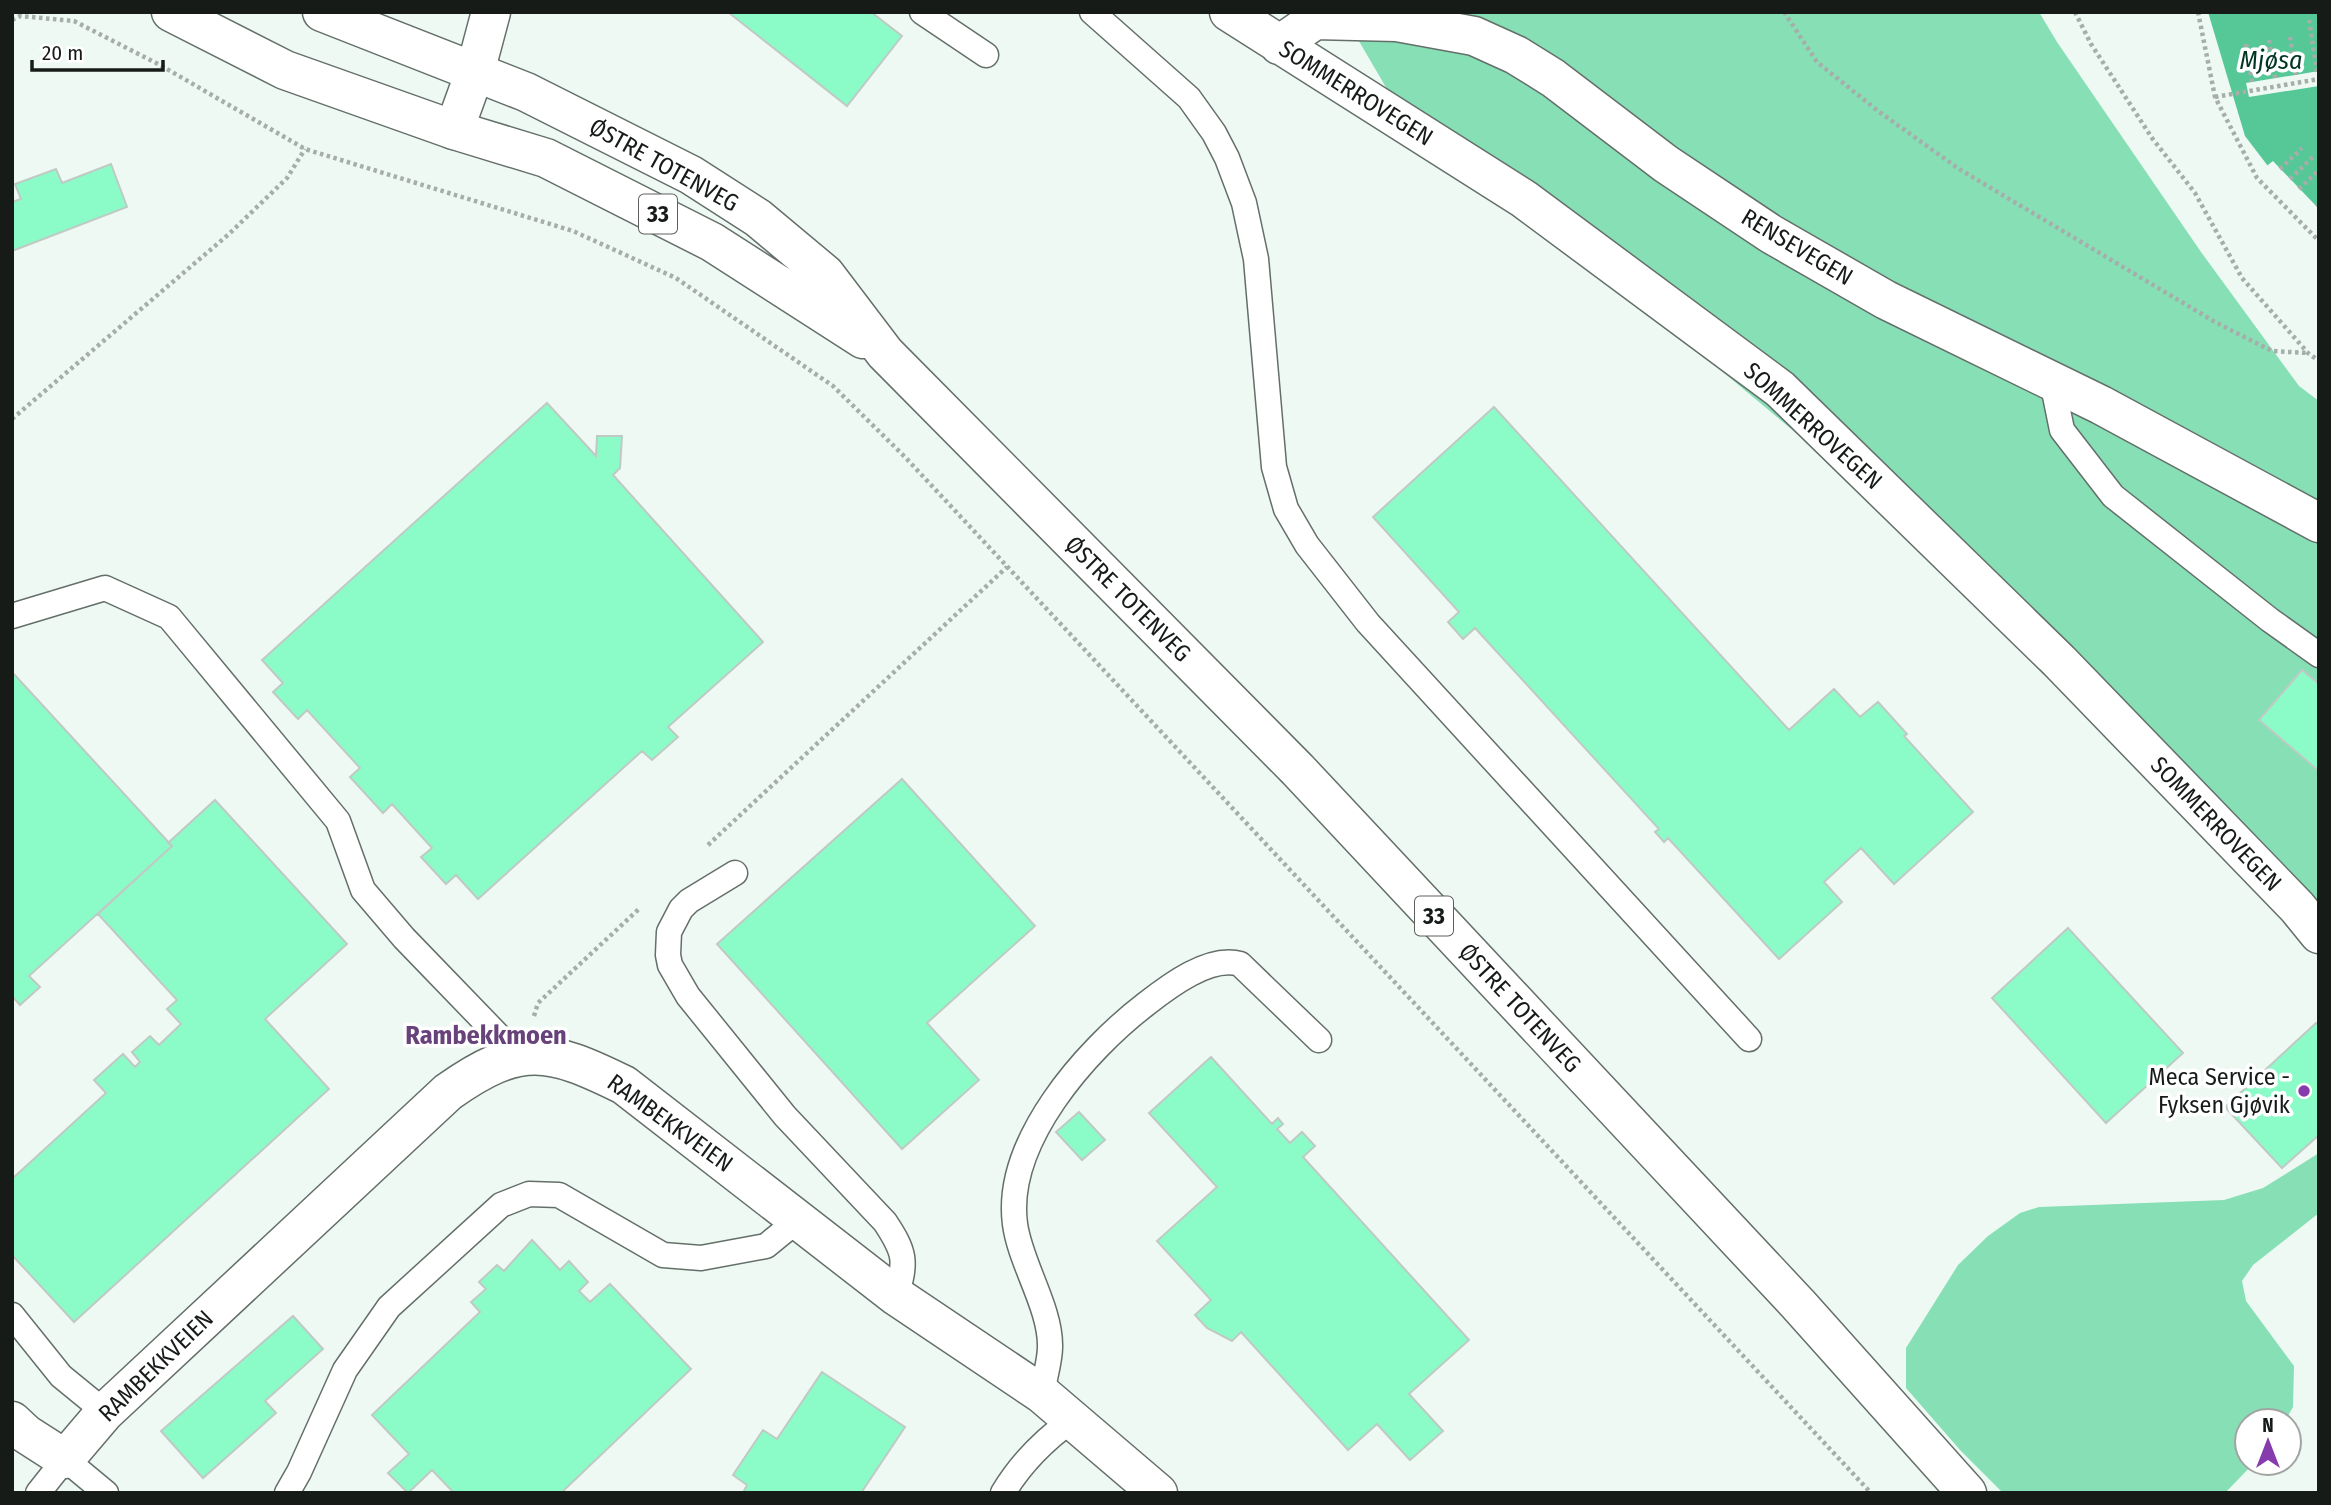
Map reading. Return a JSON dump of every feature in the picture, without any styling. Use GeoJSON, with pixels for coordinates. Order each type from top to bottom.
{"type":"FeatureCollection","features":[{"type":"Feature","properties":{"kind":"street","name":"ØSTRE TOTENVEG"},"geometry":{"type":"LineString","coordinates":[[171,12],[285,70],[454,131],[546,158],[712,242],[885,353]]}},
{"type":"Feature","properties":{"kind":"street","name":"33"},"geometry":{"type":"LineString","coordinates":[[322,12],[475,72]]}},
{"type":"Feature","properties":{"kind":"street"},"geometry":{"type":"LineString","coordinates":[[454,131],[475,72],[491,12]]}},
{"type":"Feature","properties":{"kind":"street","name":"SOMMERROVEGEN"},"geometry":{"type":"LineString","coordinates":[[1229,12],[1524,199],[1780,389],[2059,661],[2297,907],[2319,934]]}},
{"type":"Feature","properties":{"kind":"street","name":"RENSEVEGEN"},"geometry":{"type":"LineString","coordinates":[[1279,45],[1315,20],[1397,22],[1474,36],[1516,55],[1553,78],[1666,164],[1772,234],[1886,300],[2113,411],[2319,523]]}},
{"type":"Feature","properties":{"kind":"street","name":"ØSTRE TOTENVEG"},"geometry":{"type":"LineString","coordinates":[[475,72],[526,92],[681,169],[758,218],[825,274],[885,353],[1298,771],[1798,1304],[1968,1493]]}},
{"type":"Feature","properties":{"kind":"street","name":"RAMBEKKVEIEN"},"geometry":{"type":"LineString","coordinates":[[65,1459],[105,1412],[448,1092],[477,1071],[524,1056],[551,1055],[587,1067],[624,1085],[896,1296],[1042,1394],[1158,1493]]}},
{"type":"Feature","properties":{"kind":"street"},"geometry":{"type":"LineString","coordinates":[[12,1421],[26,1434],[65,1459]]}},
{"type":"Feature","properties":{"kind":"lane"},"geometry":{"type":"LineString","coordinates":[[922,12],[986,55]]}},
{"type":"Feature","properties":{"kind":"lane"},"geometry":{"type":"LineString","coordinates":[[1091,12],[1189,98],[1214,133],[1227,158],[1244,203],[1256,259],[1274,467],[1286,509],[1307,545],[1368,623],[1749,1039]]}},
{"type":"Feature","properties":{"kind":"lane"},"geometry":{"type":"LineString","coordinates":[[2052,381],[2062,430],[2113,496],[2270,620],[2319,655]]}},
{"type":"Feature","properties":{"kind":"lane"},"geometry":{"type":"LineString","coordinates":[[12,616],[105,588],[169,617],[338,821],[363,890],[404,938],[524,1056]]}},
{"type":"Feature","properties":{"kind":"lane"},"geometry":{"type":"LineString","coordinates":[[735,873],[689,901],[681,909],[669,932],[670,965],[688,996],[785,1116],[885,1222],[904,1256],[904,1271],[896,1296]]}},
{"type":"Feature","properties":{"kind":"lane"},"geometry":{"type":"LineString","coordinates":[[1042,1394],[1050,1346],[1045,1318],[1015,1225],[1015,1193],[1020,1170],[1041,1119],[1056,1094],[1130,1016],[1159,994],[1205,967],[1228,960],[1240,964],[1319,1040]]}},
{"type":"Feature","properties":{"kind":"lane"},"geometry":{"type":"LineString","coordinates":[[287,1493],[345,1370],[389,1307],[501,1205],[529,1194],[559,1195],[663,1255],[701,1258],[766,1246],[799,1219]]}},
{"type":"Feature","properties":{"kind":"lane"},"geometry":{"type":"LineString","coordinates":[[12,1315],[61,1376],[105,1412]]}},
{"type":"Feature","properties":{"kind":"lane"},"geometry":{"type":"LineString","coordinates":[[1003,1493],[1026,1460],[1052,1434],[1072,1420]]}},
{"type":"Feature","properties":{"kind":"lane"},"geometry":{"type":"LineString","coordinates":[[37,1493],[65,1459],[106,1493]]}},
{"type":"Feature","properties":{"kind":"path"},"geometry":{"type":"LineString","coordinates":[[1784,12],[1818,62],[1878,111],[1959,169],[2215,322],[2272,351],[2308,353]]}},
{"type":"Feature","properties":{"kind":"path"},"geometry":{"type":"LineString","coordinates":[[2075,12],[2091,44],[2152,138],[2195,193],[2242,278],[2308,353],[2319,361]]}},
{"type":"Feature","properties":{"kind":"path"},"geometry":{"type":"LineString","coordinates":[[2198,12],[2215,97],[2257,178],[2319,241]]}},
{"type":"Feature","properties":{"kind":"path"},"geometry":{"type":"LineString","coordinates":[[12,20],[20,16],[74,21],[160,65],[305,149],[573,230],[676,278],[833,386],[905,457],[1871,1493]]}},
{"type":"Feature","properties":{"kind":"path"},"geometry":{"type":"LineString","coordinates":[[2309,20],[2318,72]]}},
{"type":"Feature","properties":{"kind":"path"},"geometry":{"type":"LineString","coordinates":[[2290,37],[2296,75]]}},
{"type":"Feature","properties":{"kind":"path"},"geometry":{"type":"LineString","coordinates":[[2269,40],[2275,78]]}},
{"type":"Feature","properties":{"kind":"path"},"geometry":{"type":"LineString","coordinates":[[2246,44],[2252,82]]}},
{"type":"Feature","properties":{"kind":"path"},"geometry":{"type":"LineString","coordinates":[[2215,97],[2319,79]]}},
{"type":"Feature","properties":{"kind":"path"},"geometry":{"type":"LineString","coordinates":[[2280,169],[2302,148]]}},
{"type":"Feature","properties":{"kind":"path"},"geometry":{"type":"LineString","coordinates":[[12,419],[229,234],[287,178],[305,149]]}},
{"type":"Feature","properties":{"kind":"path"},"geometry":{"type":"LineString","coordinates":[[2290,179],[2313,157]]}},
{"type":"Feature","properties":{"kind":"path"},"geometry":{"type":"LineString","coordinates":[[2299,189],[2319,170]]}},
{"type":"Feature","properties":{"kind":"path"},"geometry":{"type":"LineString","coordinates":[[701,851],[1007,567]]}},
{"type":"Feature","properties":{"kind":"path"},"geometry":{"type":"LineString","coordinates":[[524,1056],[538,1003],[650,899]]}},
{"type":"Feature","properties":{"kind":"shaded area"},"geometry":{"type":"Polygon","coordinates":[[[1342,12],[2039,12],[2201,252],[2299,386],[2319,401],[2319,949],[2087,675],[1391,96],[1342,12]]]}},
{"type":"Feature","properties":{"kind":"shaded area"},"geometry":{"type":"Polygon","coordinates":[[[2319,1153],[2319,1213],[2253,1265],[2242,1281],[2246,1301],[2294,1366],[2293,1407],[2233,1407],[2233,1477],[2240,1477],[2225,1493],[2003,1493],[1960,1450],[1906,1388],[1906,1348],[1958,1265],[1988,1236],[2020,1213],[2039,1207],[2224,1200],[2263,1188],[2319,1153]]]}},
{"type":"Feature","properties":{"kind":"water","name":"Mjøsa"},"geometry":{"type":"Polygon","coordinates":[[[2208,12],[2319,12],[2319,233],[2245,136],[2208,12]]]}},
{"type":"Feature","properties":{"kind":"pier"},"geometry":{"type":"Polygon","coordinates":[[[2319,71],[2319,86],[2249,97],[2246,83],[2319,71]]]}},
{"type":"Feature","properties":{"kind":"pier"},"geometry":{"type":"Polygon","coordinates":[[[2273,161],[2319,209],[2319,236],[2308,226],[2264,168],[2273,161]]]}},
{"type":"Feature","properties":{"kind":"building"},"geometry":{"type":"Polygon","coordinates":[[[728,12],[871,12],[902,36],[847,106],[728,12]]]}},
{"type":"Feature","properties":{"kind":"building"},"geometry":{"type":"Polygon","coordinates":[[[111,164],[127,207],[12,251],[12,202],[21,199],[15,184],[56,169],[62,183],[111,164]]]}},
{"type":"Feature","properties":{"kind":"building"},"geometry":{"type":"Polygon","coordinates":[[[547,403],[596,456],[597,436],[622,436],[620,468],[613,475],[763,642],[668,727],[678,737],[652,760],[642,751],[478,899],[456,875],[446,884],[421,857],[432,848],[392,804],[383,813],[350,777],[360,768],[307,710],[298,719],[273,692],[283,683],[262,660],[547,403]]]}},
{"type":"Feature","properties":{"kind":"building"},"geometry":{"type":"Polygon","coordinates":[[[1494,407],[1789,730],[1834,689],[1860,717],[1878,702],[1907,734],[1904,736],[1973,812],[1894,884],[1861,848],[1824,882],[1842,902],[1779,959],[1668,838],[1664,842],[1655,832],[1659,829],[1475,628],[1463,639],[1448,622],[1459,612],[1373,517],[1494,407]]]}},
{"type":"Feature","properties":{"kind":"building"},"geometry":{"type":"Polygon","coordinates":[[[2302,670],[2319,684],[2319,771],[2259,720],[2302,670]]]}},
{"type":"Feature","properties":{"kind":"building"},"geometry":{"type":"Polygon","coordinates":[[[12,672],[172,846],[29,976],[40,987],[20,1005],[12,996],[12,672]]]}},
{"type":"Feature","properties":{"kind":"building"},"geometry":{"type":"Polygon","coordinates":[[[902,779],[1035,926],[927,1023],[979,1080],[902,1149],[717,944],[902,779]]]}},
{"type":"Feature","properties":{"kind":"building"},"geometry":{"type":"Polygon","coordinates":[[[215,800],[347,944],[265,1019],[329,1089],[74,1322],[12,1255],[12,1179],[106,1093],[94,1080],[123,1054],[135,1067],[140,1062],[132,1052],[150,1036],[159,1045],[181,1024],[167,1009],[177,1000],[98,914],[172,846],[168,843],[215,800]]]}},
{"type":"Feature","properties":{"kind":"building"},"geometry":{"type":"Polygon","coordinates":[[[2068,928],[2183,1053],[2106,1123],[1992,998],[2068,928]]]}},
{"type":"Feature","properties":{"kind":"building"},"geometry":{"type":"Polygon","coordinates":[[[2316,1023],[2319,1025],[2319,1135],[2282,1168],[2225,1107],[2316,1023]]]}},
{"type":"Feature","properties":{"kind":"building"},"geometry":{"type":"Polygon","coordinates":[[[1211,1057],[1272,1124],[1278,1118],[1283,1124],[1277,1129],[1290,1143],[1302,1132],[1315,1146],[1303,1157],[1469,1340],[1409,1394],[1443,1431],[1410,1460],[1377,1424],[1348,1450],[1241,1332],[1232,1341],[1207,1328],[1195,1315],[1211,1300],[1157,1241],[1217,1187],[1149,1113],[1211,1057]]]}},
{"type":"Feature","properties":{"kind":"building"},"geometry":{"type":"Polygon","coordinates":[[[1079,1112],[1105,1140],[1082,1160],[1056,1132],[1079,1112]]]}},
{"type":"Feature","properties":{"kind":"building"},"geometry":{"type":"Polygon","coordinates":[[[532,1240],[560,1270],[569,1261],[588,1282],[579,1291],[590,1302],[610,1284],[691,1369],[561,1493],[454,1493],[432,1470],[408,1493],[388,1473],[409,1454],[372,1415],[480,1312],[471,1302],[486,1289],[479,1282],[497,1265],[504,1271],[532,1240]]]}},
{"type":"Feature","properties":{"kind":"building"},"geometry":{"type":"Polygon","coordinates":[[[293,1316],[323,1349],[265,1401],[276,1413],[203,1478],[161,1431],[293,1316]]]}},
{"type":"Feature","properties":{"kind":"building"},"geometry":{"type":"Polygon","coordinates":[[[822,1372],[905,1427],[861,1493],[743,1493],[747,1485],[733,1475],[763,1430],[777,1439],[822,1372]]]}},
{"type":"Feature","properties":{"kind":"place","name":"Meca Service - Fyksen Gjøvik"},"geometry":{"type":"Point","coordinates":[2304,1091]}},
{"type":"Feature","properties":{"kind":"district","name":"Rambekkmoen"},"geometry":{"type":"Point","coordinates":[486,1035]}}]}
